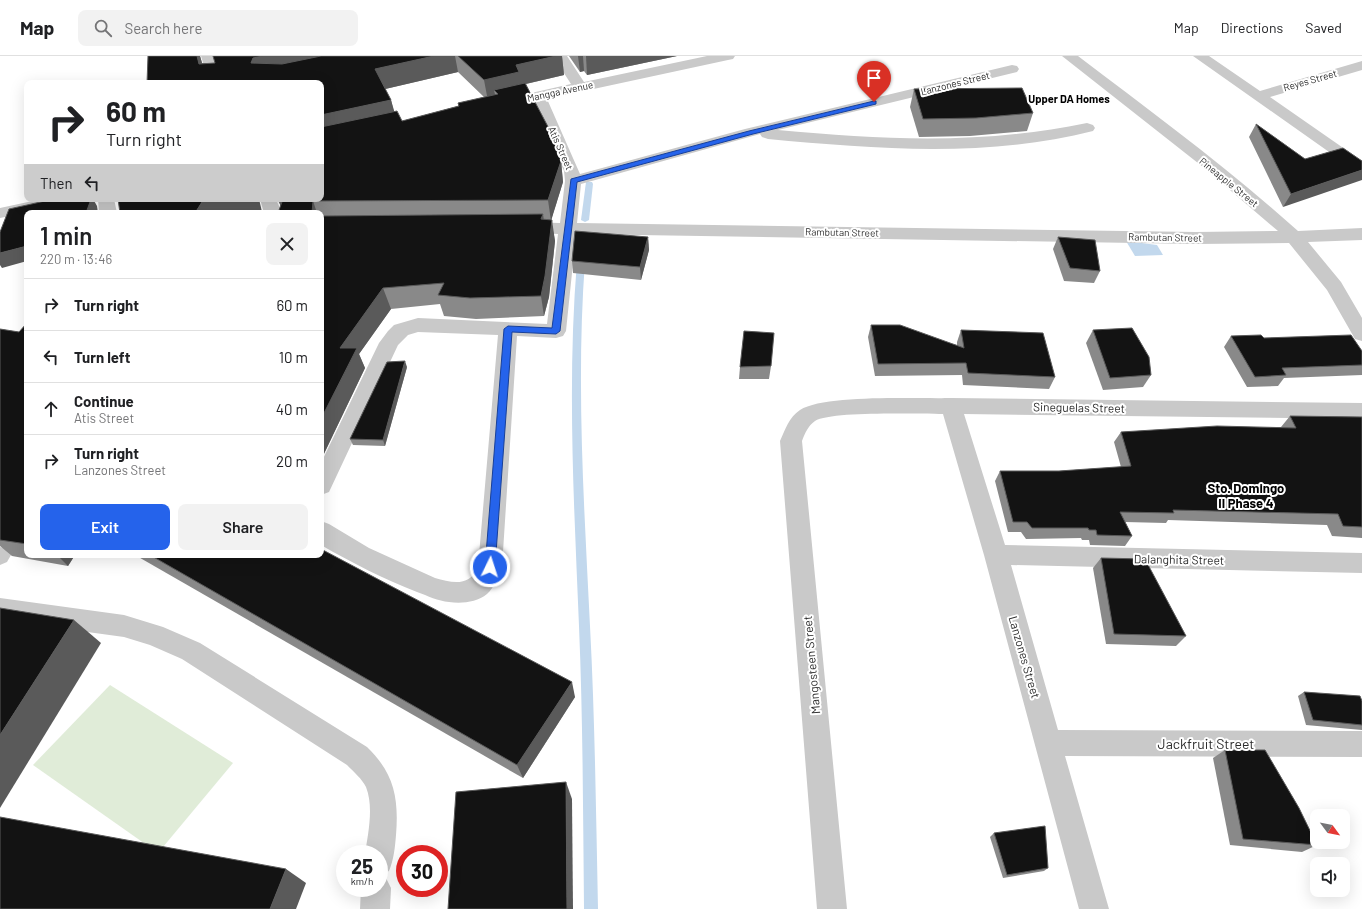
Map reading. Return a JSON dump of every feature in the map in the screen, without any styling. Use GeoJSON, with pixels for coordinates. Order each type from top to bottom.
{"type":"FeatureCollection","features":[{"type":"Feature","properties":{"kind":"street"},"geometry":{"type":"LineString","coordinates":[[208,56],[215,80]]}},
{"type":"Feature","properties":{"kind":"street"},"geometry":{"type":"LineString","coordinates":[[560,56],[580,86]]}},
{"type":"Feature","properties":{"kind":"street","name":"Mangga Avenue"},"geometry":{"type":"LineString","coordinates":[[507,103],[580,86],[728,56]]}},
{"type":"Feature","properties":{"kind":"street","name":"Pineapple Street"},"geometry":{"type":"LineString","coordinates":[[1072,56],[1220,173],[1259,205],[1294,237],[1334,286],[1362,334]]}},
{"type":"Feature","properties":{"kind":"street"},"geometry":{"type":"LineString","coordinates":[[1200,56],[1362,168]]}},
{"type":"Feature","properties":{"kind":"street","name":"Reyes Street"},"geometry":{"type":"LineString","coordinates":[[1258,96],[1362,65]]}},
{"type":"Feature","properties":{"kind":"street","name":"Lanzones Street"},"geometry":{"type":"LineString","coordinates":[[573,181],[751,132],[1012,69]]}},
{"type":"Feature","properties":{"kind":"street","name":"Atis Street"},"geometry":{"type":"LineString","coordinates":[[508,329],[556,331],[569,227],[573,181],[572,171],[538,96]]}},
{"type":"Feature","properties":{"kind":"street"},"geometry":{"type":"LineString","coordinates":[[751,132],[888,142],[960,143],[1007,142],[1056,135],[1087,128]]}},
{"type":"Feature","properties":{"kind":"street"},"geometry":{"type":"LineString","coordinates":[[1342,154],[1362,147]]}},
{"type":"Feature","properties":{"kind":"street"},"geometry":{"type":"LineString","coordinates":[[0,213],[53,202]]}},
{"type":"Feature","properties":{"kind":"street","name":"Rambutan Street"},"geometry":{"type":"LineString","coordinates":[[505,228],[569,227],[1180,238],[1294,237],[1362,234]]}},
{"type":"Feature","properties":{"kind":"street"},"geometry":{"type":"LineString","coordinates":[[324,480],[389,343],[400,330],[418,324],[508,329],[490,567],[485,580],[479,587],[465,592],[445,591],[386,567],[348,548],[324,533]]}},
{"type":"Feature","properties":{"kind":"street","name":"Lanzones Street"},"geometry":{"type":"LineString","coordinates":[[951,406],[1050,743],[1094,909]]}},
{"type":"Feature","properties":{"kind":"street","name":"Sineguelas Street"},"geometry":{"type":"LineString","coordinates":[[800,422],[807,416],[817,412],[840,408],[951,406],[1362,411]]}},
{"type":"Feature","properties":{"kind":"street","name":"Mangosteen Street"},"geometry":{"type":"LineString","coordinates":[[800,422],[791,441],[832,909]]}},
{"type":"Feature","properties":{"kind":"street","name":"Dalanghita Street"},"geometry":{"type":"LineString","coordinates":[[996,555],[1362,564]]}},
{"type":"Feature","properties":{"kind":"street"},"geometry":{"type":"LineString","coordinates":[[0,609],[124,626],[154,635],[190,651],[357,756],[379,783],[382,800],[380,845]]}},
{"type":"Feature","properties":{"kind":"street","name":"Jackfruit Street"},"geometry":{"type":"LineString","coordinates":[[1050,743],[1362,744]]}},
{"type":"Feature","properties":{"kind":"street"},"geometry":{"type":"LineString","coordinates":[[374,909],[375,897]]}},
{"type":"Feature","properties":{"kind":"green space"},"geometry":{"type":"Polygon","coordinates":[[[110,685],[233,763],[158,853],[33,765],[110,685]]]}},
{"type":"Feature","properties":{"kind":"water"},"geometry":{"type":"Polygon","coordinates":[[[1126,241],[1157,245],[1163,255],[1135,256],[1126,241]]]}},
{"type":"Feature","properties":{"kind":"building"},"geometry":{"type":"Polygon","coordinates":[[[148,56],[197,56],[199,64],[215,63],[213,56],[263,56],[253,58],[251,63],[282,64],[321,56],[434,56],[375,69],[391,100],[324,114],[324,80],[147,80],[148,56]]]}},
{"type":"Feature","properties":{"kind":"building"},"geometry":{"type":"Polygon","coordinates":[[[458,56],[556,56],[516,65],[519,72],[484,80],[458,56]]]}},
{"type":"Feature","properties":{"kind":"building"},"geometry":{"type":"Polygon","coordinates":[[[525,83],[555,140],[561,161],[548,200],[324,201],[324,126],[397,111],[402,121],[459,106],[458,103],[498,94],[494,90],[525,83]]]}},
{"type":"Feature","properties":{"kind":"building"},"geometry":{"type":"Polygon","coordinates":[[[1022,88],[1033,113],[976,118],[923,119],[914,89],[1022,88]]]}},
{"type":"Feature","properties":{"kind":"building"},"geometry":{"type":"Polygon","coordinates":[[[1256,124],[1305,159],[1343,148],[1362,161],[1362,170],[1291,194],[1256,124]]]}},
{"type":"Feature","properties":{"kind":"building"},"geometry":{"type":"Polygon","coordinates":[[[40,202],[90,202],[87,210],[24,210],[24,247],[0,253],[0,232],[9,209],[40,202]]]}},
{"type":"Feature","properties":{"kind":"building"},"geometry":{"type":"Polygon","coordinates":[[[118,202],[202,202],[197,210],[120,210],[118,202]]]}},
{"type":"Feature","properties":{"kind":"building"},"geometry":{"type":"Polygon","coordinates":[[[282,202],[313,202],[312,210],[279,210],[282,202]]]}},
{"type":"Feature","properties":{"kind":"building"},"geometry":{"type":"Polygon","coordinates":[[[543,214],[541,219],[552,220],[541,296],[470,298],[438,295],[444,283],[383,288],[340,348],[357,348],[324,413],[324,216],[543,214]]]}},
{"type":"Feature","properties":{"kind":"building"},"geometry":{"type":"Polygon","coordinates":[[[575,231],[648,237],[640,267],[572,261],[575,231]]]}},
{"type":"Feature","properties":{"kind":"building"},"geometry":{"type":"Polygon","coordinates":[[[1058,237],[1095,240],[1100,271],[1070,268],[1058,237]]]}},
{"type":"Feature","properties":{"kind":"building"},"geometry":{"type":"Polygon","coordinates":[[[871,325],[900,325],[964,348],[961,330],[1043,333],[1055,377],[968,373],[966,363],[878,364],[871,325]]]}},
{"type":"Feature","properties":{"kind":"building"},"geometry":{"type":"Polygon","coordinates":[[[24,326],[24,544],[0,540],[0,329],[19,332],[24,326]]]}},
{"type":"Feature","properties":{"kind":"building"},"geometry":{"type":"Polygon","coordinates":[[[1132,328],[1149,357],[1151,375],[1110,378],[1093,330],[1132,328]]]}},
{"type":"Feature","properties":{"kind":"building"},"geometry":{"type":"Polygon","coordinates":[[[744,331],[774,333],[771,366],[740,367],[744,331]]]}},
{"type":"Feature","properties":{"kind":"building"},"geometry":{"type":"Polygon","coordinates":[[[1261,335],[1264,338],[1351,335],[1362,351],[1362,365],[1282,368],[1286,375],[1255,377],[1231,336],[1261,335]]]}},
{"type":"Feature","properties":{"kind":"building"},"geometry":{"type":"Polygon","coordinates":[[[405,361],[383,440],[350,439],[387,362],[405,361]]]}},
{"type":"Feature","properties":{"kind":"building"},"geometry":{"type":"Polygon","coordinates":[[[1290,416],[1362,417],[1362,527],[1343,526],[1338,514],[1173,510],[1174,513],[1120,512],[1132,536],[1097,535],[1096,530],[1089,530],[1088,528],[1032,528],[1027,522],[1013,522],[1000,471],[1059,471],[1131,466],[1121,432],[1217,426],[1296,428],[1290,416]]]}},
{"type":"Feature","properties":{"kind":"building"},"geometry":{"type":"Polygon","coordinates":[[[324,551],[572,682],[517,765],[155,558],[324,558],[324,551]]]}},
{"type":"Feature","properties":{"kind":"building"},"geometry":{"type":"Polygon","coordinates":[[[1101,558],[1145,559],[1186,636],[1114,634],[1101,558]]]}},
{"type":"Feature","properties":{"kind":"building"},"geometry":{"type":"Polygon","coordinates":[[[0,608],[74,620],[0,735],[0,608]]]}},
{"type":"Feature","properties":{"kind":"building"},"geometry":{"type":"Polygon","coordinates":[[[1304,692],[1360,696],[1362,701],[1362,725],[1313,720],[1304,692]]]}},
{"type":"Feature","properties":{"kind":"building"},"geometry":{"type":"Polygon","coordinates":[[[1225,750],[1265,750],[1299,808],[1310,831],[1310,844],[1243,839],[1225,750]]]}},
{"type":"Feature","properties":{"kind":"building"},"geometry":{"type":"Polygon","coordinates":[[[566,782],[567,909],[448,909],[456,792],[566,782]]]}},
{"type":"Feature","properties":{"kind":"building"},"geometry":{"type":"Polygon","coordinates":[[[0,817],[286,869],[270,909],[0,909],[0,817]]]}},
{"type":"Feature","properties":{"kind":"building"},"geometry":{"type":"Polygon","coordinates":[[[1045,826],[1048,868],[1007,875],[994,833],[1045,826]]]}},
{"type":"Feature","properties":{"kind":"waterway"},"geometry":{"type":"LineString","coordinates":[[585,220],[589,184]]}},
{"type":"Feature","properties":{"kind":"waterway"},"geometry":{"type":"LineString","coordinates":[[581,261],[575,384],[586,670],[591,909]]}},
{"type":"Feature","properties":{"kind":"district","name":"Upper DA Homes"},"geometry":{"type":"Point","coordinates":[1069,98]}},
{"type":"Feature","properties":{"kind":"district","name":"Sto. Domingo II Phase 4"},"geometry":{"type":"Point","coordinates":[1246,496]}},
{"type":"Feature","properties":{"kind":"route"},"geometry":{"type":"LineString","coordinates":[[490,567],[508,329],[556,331],[573,193],[573,181],[751,132],[874,102]]}}]}
